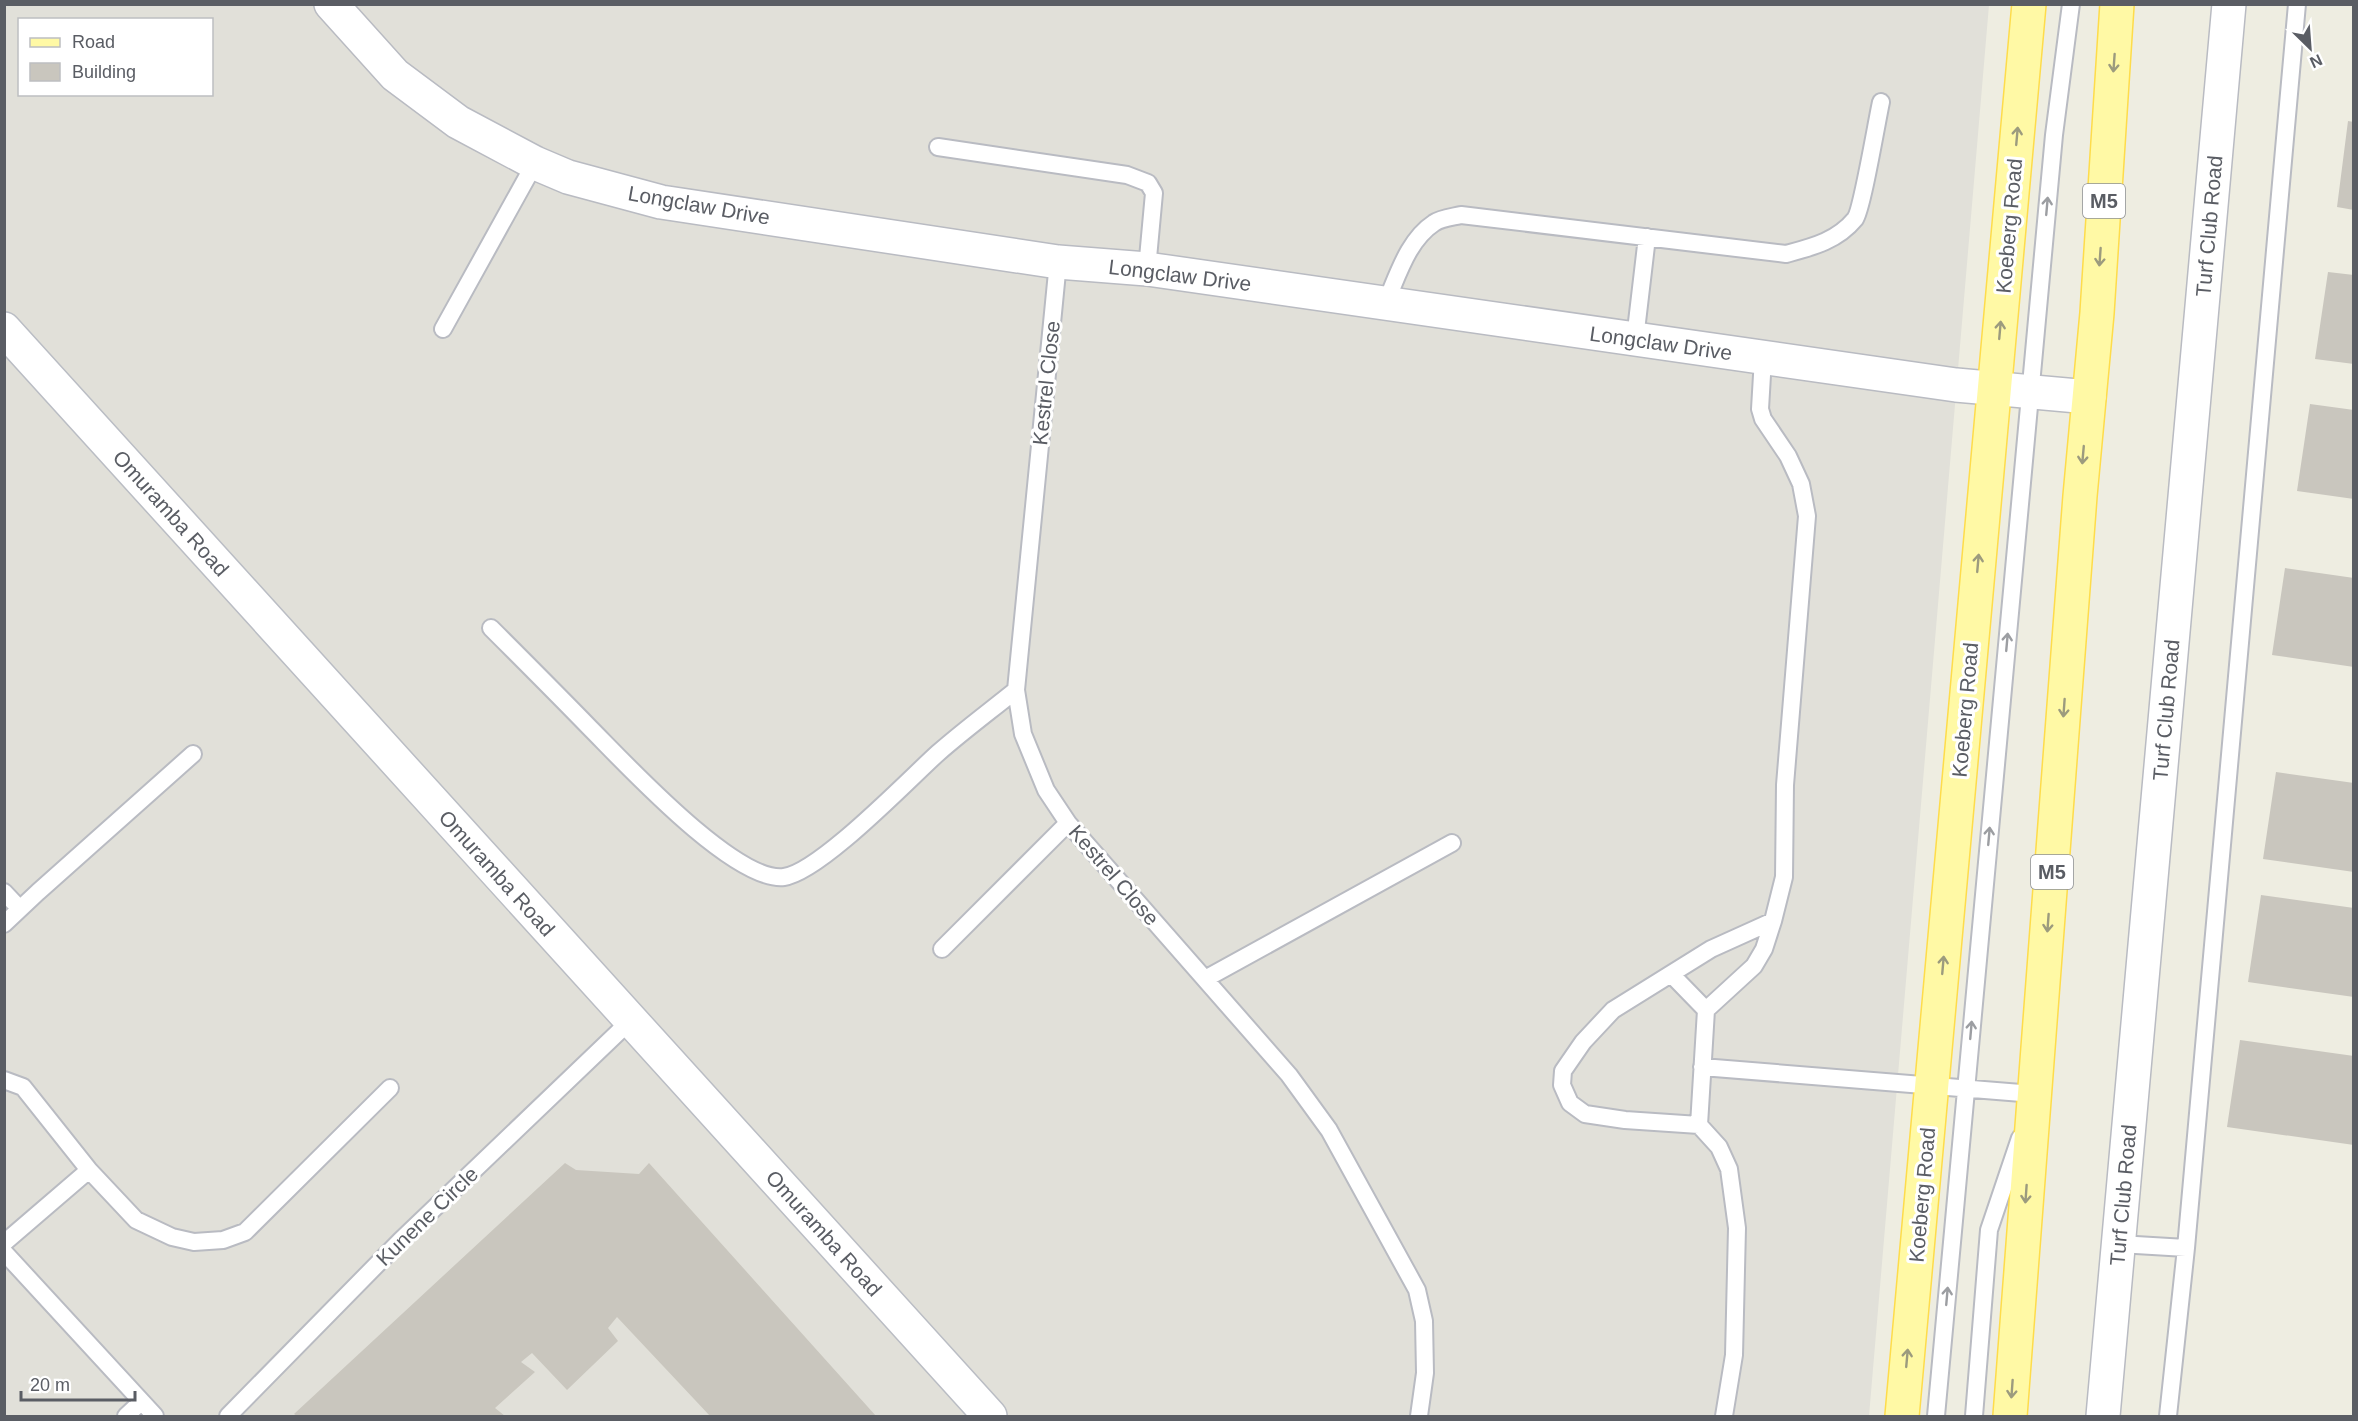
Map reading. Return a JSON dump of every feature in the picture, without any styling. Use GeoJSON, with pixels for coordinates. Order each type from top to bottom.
{"type":"FeatureCollection","features":[{"type":"Feature","properties":{"kind":"main road","name":"Koeberg Road"},"geometry":{"type":"LineString","coordinates":[[1902,1416],[2029,4]]}},
{"type":"Feature","properties":{"kind":"main road","name":"M5"},"geometry":{"type":"LineString","coordinates":[[2010,1416],[2097,313],[2118,4]]}},
{"type":"Feature","properties":{"kind":"street","name":"Longclaw Drive"},"geometry":{"type":"LineString","coordinates":[[331,4],[395,75],[458,122],[535,163],[568,177],[661,202],[1058,262],[1147,269],[1763,358],[1994,389],[2089,397]]}},
{"type":"Feature","properties":{"kind":"street","name":"Turf Club Road"},"geometry":{"type":"LineString","coordinates":[[2103,1416],[2229,4]]}},
{"type":"Feature","properties":{"kind":"street","name":"Omuramba Road"},"geometry":{"type":"LineString","coordinates":[[4,329],[990,1416]]}},
{"type":"Feature","properties":{"kind":"lane"},"geometry":{"type":"LineString","coordinates":[[1936,1416],[2054,135],[2071,4]]}},
{"type":"Feature","properties":{"kind":"lane"},"geometry":{"type":"LineString","coordinates":[[2168,1416],[2187,1248],[2297,4]]}},
{"type":"Feature","properties":{"kind":"lane"},"geometry":{"type":"LineString","coordinates":[[1386,302],[1408,254],[1421,235],[1435,222],[1461,215],[1786,254],[1821,244],[1842,232],[1857,217],[1881,102]]}},
{"type":"Feature","properties":{"kind":"lane"},"geometry":{"type":"LineString","coordinates":[[938,147],[1127,176],[1148,183],[1154,193],[1147,269]]}},
{"type":"Feature","properties":{"kind":"lane"},"geometry":{"type":"LineString","coordinates":[[443,329],[535,163]]}},
{"type":"Feature","properties":{"kind":"lane"},"geometry":{"type":"LineString","coordinates":[[1635,339],[1647,237]]}},
{"type":"Feature","properties":{"kind":"lane","name":"Kestrel Close"},"geometry":{"type":"LineString","coordinates":[[1058,262],[1016,690],[1023,735],[1046,790],[1068,823],[1289,1075],[1329,1130],[1417,1290],[1424,1321],[1425,1363],[1419,1416]]}},
{"type":"Feature","properties":{"kind":"lane"},"geometry":{"type":"LineString","coordinates":[[1699,1125],[1706,1010],[1754,966],[1764,949],[1784,877],[1785,785],[1807,516],[1802,484],[1788,456],[1763,419],[1760,409],[1763,358]]}},
{"type":"Feature","properties":{"kind":"lane"},"geometry":{"type":"LineString","coordinates":[[491,628],[676,814],[742,863],[772,876],[785,877],[801,871],[828,853],[940,751],[1016,690]]}},
{"type":"Feature","properties":{"kind":"lane"},"geometry":{"type":"LineString","coordinates":[[4,924],[193,754]]}},
{"type":"Feature","properties":{"kind":"lane"},"geometry":{"type":"LineString","coordinates":[[942,949],[1068,823]]}},
{"type":"Feature","properties":{"kind":"lane"},"geometry":{"type":"LineString","coordinates":[[1205,979],[1452,843]]}},
{"type":"Feature","properties":{"kind":"lane"},"geometry":{"type":"LineString","coordinates":[[4,892],[20,909]]}},
{"type":"Feature","properties":{"kind":"lane"},"geometry":{"type":"LineString","coordinates":[[1724,1416],[1734,1355],[1737,1228],[1729,1169],[1719,1147],[1699,1125],[1625,1120],[1585,1114],[1570,1103],[1562,1085],[1563,1071],[1583,1042],[1613,1010],[1711,949],[1773,921]]}},
{"type":"Feature","properties":{"kind":"lane"},"geometry":{"type":"LineString","coordinates":[[1671,974],[1706,1010]]}},
{"type":"Feature","properties":{"kind":"lane","name":"Kunene Circle"},"geometry":{"type":"LineString","coordinates":[[228,1416],[400,1241],[630,1021]]}},
{"type":"Feature","properties":{"kind":"lane"},"geometry":{"type":"LineString","coordinates":[[1702,1066],[2034,1094],[1989,1230],[1974,1416]]}},
{"type":"Feature","properties":{"kind":"lane"},"geometry":{"type":"LineString","coordinates":[[4,1080],[23,1087],[88,1170],[136,1220],[172,1236],[194,1242],[223,1240],[245,1232],[390,1088]]}},
{"type":"Feature","properties":{"kind":"lane"},"geometry":{"type":"LineString","coordinates":[[4,1243],[88,1170]]}},
{"type":"Feature","properties":{"kind":"lane"},"geometry":{"type":"LineString","coordinates":[[2119,1244],[2187,1248]]}},
{"type":"Feature","properties":{"kind":"lane"},"geometry":{"type":"LineString","coordinates":[[4,1252],[155,1416]]}},
{"type":"Feature","properties":{"kind":"lane"},"geometry":{"type":"LineString","coordinates":[[126,1416],[141,1402]]}},
{"type":"Feature","properties":{"kind":"shaded area"},"geometry":{"type":"Polygon","coordinates":[[[5,5],[1989,5],[1869,1416],[5,1416],[5,5]]]}},
{"type":"Feature","properties":{"kind":"building"},"geometry":{"type":"Polygon","coordinates":[[[2348,121],[2354,122],[2354,210],[2337,207],[2348,121]]]}},
{"type":"Feature","properties":{"kind":"building"},"geometry":{"type":"Polygon","coordinates":[[[2328,272],[2354,275],[2354,364],[2315,359],[2328,272]]]}},
{"type":"Feature","properties":{"kind":"building"},"geometry":{"type":"Polygon","coordinates":[[[2310,404],[2354,410],[2354,499],[2297,491],[2310,404]]]}},
{"type":"Feature","properties":{"kind":"building"},"geometry":{"type":"Polygon","coordinates":[[[2285,568],[2354,578],[2354,667],[2272,655],[2285,568]]]}},
{"type":"Feature","properties":{"kind":"building"},"geometry":{"type":"Polygon","coordinates":[[[2276,772],[2354,783],[2354,872],[2263,859],[2276,772]]]}},
{"type":"Feature","properties":{"kind":"building"},"geometry":{"type":"Polygon","coordinates":[[[2261,895],[2354,908],[2354,997],[2248,982],[2261,895]]]}},
{"type":"Feature","properties":{"kind":"building"},"geometry":{"type":"Polygon","coordinates":[[[2240,1040],[2354,1056],[2354,1145],[2227,1127],[2240,1040]]]}},
{"type":"Feature","properties":{"kind":"building"},"geometry":{"type":"Polygon","coordinates":[[[565,1163],[576,1170],[639,1174],[649,1163],[876,1416],[710,1416],[617,1317],[608,1328],[618,1341],[567,1390],[532,1353],[521,1362],[535,1372],[495,1408],[505,1416],[297,1416],[294,1414],[565,1163]]]}}]}
